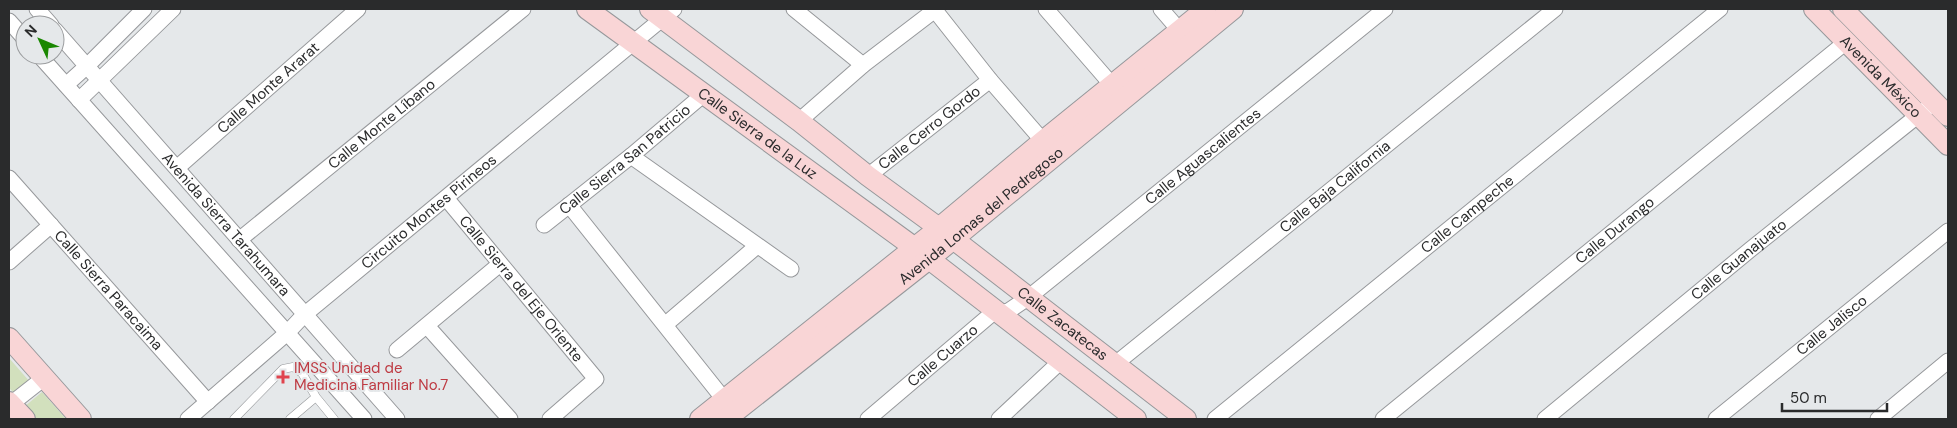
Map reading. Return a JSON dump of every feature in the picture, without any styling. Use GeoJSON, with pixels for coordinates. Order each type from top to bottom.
{"type":"FeatureCollection","features":[{"type":"Feature","properties":{"kind":"street"},"geometry":{"type":"LineString","coordinates":[[66,85],[144,9]]}},
{"type":"Feature","properties":{"kind":"street"},"geometry":{"type":"LineString","coordinates":[[79,100],[173,9]]}},
{"type":"Feature","properties":{"kind":"street","name":"Calle Monte Ararat"},"geometry":{"type":"LineString","coordinates":[[178,167],[358,9]]}},
{"type":"Feature","properties":{"kind":"street","name":"Calle Monte Líbano"},"geometry":{"type":"LineString","coordinates":[[239,240],[523,9]]}},
{"type":"Feature","properties":{"kind":"street","name":"Calle Sierra de la Luz"},"geometry":{"type":"LineString","coordinates":[[588,9],[637,39],[704,94],[922,253]]}},
{"type":"Feature","properties":{"kind":"street"},"geometry":{"type":"LineString","coordinates":[[799,121],[863,65],[934,9],[990,80],[1049,147]]}},
{"type":"Feature","properties":{"kind":"street"},"geometry":{"type":"LineString","coordinates":[[1046,9],[1112,85]]}},
{"type":"Feature","properties":{"kind":"street"},"geometry":{"type":"LineString","coordinates":[[1160,9],[1184,37]]}},
{"type":"Feature","properties":{"kind":"street","name":"Avenida Lomas del Pedregoso"},"geometry":{"type":"LineString","coordinates":[[700,419],[728,410],[922,253],[1184,37],[1206,9]]}},
{"type":"Feature","properties":{"kind":"street","name":"Avenida Lomas del Pedregoso"},"geometry":{"type":"LineString","coordinates":[[1049,147],[1112,85],[1184,37],[1233,9]]}},
{"type":"Feature","properties":{"kind":"street","name":"Calle Aguascalientes"},"geometry":{"type":"LineString","coordinates":[[1025,301],[1385,9]]}},
{"type":"Feature","properties":{"kind":"street","name":"Calle Baja California"},"geometry":{"type":"LineString","coordinates":[[1114,365],[1555,9]]}},
{"type":"Feature","properties":{"kind":"street","name":"Calle Campeche"},"geometry":{"type":"LineString","coordinates":[[1216,419],[1720,9]]}},
{"type":"Feature","properties":{"kind":"street","name":"Avenida México"},"geometry":{"type":"LineString","coordinates":[[1814,9],[1948,144]]}},
{"type":"Feature","properties":{"kind":"street","name":"Avenida México"},"geometry":{"type":"LineString","coordinates":[[1843,9],[1948,116]]}},
{"type":"Feature","properties":{"kind":"street"},"geometry":{"type":"LineString","coordinates":[[802,11],[863,65]]}},
{"type":"Feature","properties":{"kind":"street"},"geometry":{"type":"LineString","coordinates":[[660,15],[799,121],[942,236]]}},
{"type":"Feature","properties":{"kind":"street","name":"Circuito Montes Pirineos"},"geometry":{"type":"LineString","coordinates":[[188,419],[304,315],[637,39],[660,15]]}},
{"type":"Feature","properties":{"kind":"street","name":"Avenida Sierra Tarahumara"},"geometry":{"type":"LineString","coordinates":[[65,41],[178,167],[304,315],[397,419]]}},
{"type":"Feature","properties":{"kind":"street","name":"Calle Durango"},"geometry":{"type":"LineString","coordinates":[[1383,419],[1846,42]]}},
{"type":"Feature","properties":{"kind":"street","name":"Avenida Sierra Tarahumara"},"geometry":{"type":"LineString","coordinates":[[48,65],[364,419]]}},
{"type":"Feature","properties":{"kind":"street","name":"Calle Cerro Gordo"},"geometry":{"type":"LineString","coordinates":[[868,176],[990,80]]}},
{"type":"Feature","properties":{"kind":"street","name":"Calle Sierra San Patricio"},"geometry":{"type":"LineString","coordinates":[[544,225],[632,156],[704,94]]}},
{"type":"Feature","properties":{"kind":"street","name":"Calle Guanajuato"},"geometry":{"type":"LineString","coordinates":[[1545,419],[1934,102]]}},
{"type":"Feature","properties":{"kind":"street"},"geometry":{"type":"LineString","coordinates":[[632,156],[791,269]]}},
{"type":"Feature","properties":{"kind":"street","name":"Calle Sierra Paracaima"},"geometry":{"type":"LineString","coordinates":[[9,178],[208,402]]}},
{"type":"Feature","properties":{"kind":"street","name":"Calle Sierra del Eje Oriente"},"geometry":{"type":"LineString","coordinates":[[446,198],[596,379],[550,419]]}},
{"type":"Feature","properties":{"kind":"street"},"geometry":{"type":"LineString","coordinates":[[569,205],[666,324],[728,410]]}},
{"type":"Feature","properties":{"kind":"street"},"geometry":{"type":"LineString","coordinates":[[9,262],[51,225]]}},
{"type":"Feature","properties":{"kind":"street","name":"Calle Jalisco"},"geometry":{"type":"LineString","coordinates":[[1716,419],[1948,231]]}},
{"type":"Feature","properties":{"kind":"street","name":"Calle Zacatecas"},"geometry":{"type":"LineString","coordinates":[[942,236],[1025,301],[1186,419]]}},
{"type":"Feature","properties":{"kind":"street"},"geometry":{"type":"LineString","coordinates":[[666,324],[757,246]]}},
{"type":"Feature","properties":{"kind":"street","name":"Calle Zacatecas"},"geometry":{"type":"LineString","coordinates":[[922,253],[1001,312],[1136,419]]}},
{"type":"Feature","properties":{"kind":"street"},"geometry":{"type":"LineString","coordinates":[[397,350],[500,264]]}},
{"type":"Feature","properties":{"kind":"street","name":"Calle Cuarzo"},"geometry":{"type":"LineString","coordinates":[[868,419],[1001,312],[1025,301]]}},
{"type":"Feature","properties":{"kind":"street"},"geometry":{"type":"LineString","coordinates":[[427,326],[510,419]]}},
{"type":"Feature","properties":{"kind":"street"},"geometry":{"type":"LineString","coordinates":[[9,338],[81,419]]}},
{"type":"Feature","properties":{"kind":"street"},"geometry":{"type":"LineString","coordinates":[[999,419],[1061,361]]}},
{"type":"Feature","properties":{"kind":"street"},"geometry":{"type":"LineString","coordinates":[[1878,419],[1948,361]]}},
{"type":"Feature","properties":{"kind":"street"},"geometry":{"type":"LineString","coordinates":[[25,419],[10,403],[44,378]]}},
{"type":"Feature","properties":{"kind":"lane"},"geometry":{"type":"LineString","coordinates":[[234,419],[284,369],[293,367],[298,369],[316,398],[334,419]]}},
{"type":"Feature","properties":{"kind":"lane"},"geometry":{"type":"LineString","coordinates":[[290,419],[316,398]]}},
{"type":"Feature","properties":{"kind":"green space"},"geometry":{"type":"Polygon","coordinates":[[[9,358],[30,382],[13,392],[9,388],[9,358]]]}},
{"type":"Feature","properties":{"kind":"green space"},"geometry":{"type":"Polygon","coordinates":[[[42,392],[66,419],[35,419],[24,407],[42,392]]]}},
{"type":"Feature","properties":{"kind":"place","name":"IMSS Unidad de Medicina Familiar No.7"},"geometry":{"type":"Point","coordinates":[283,377]}}]}
